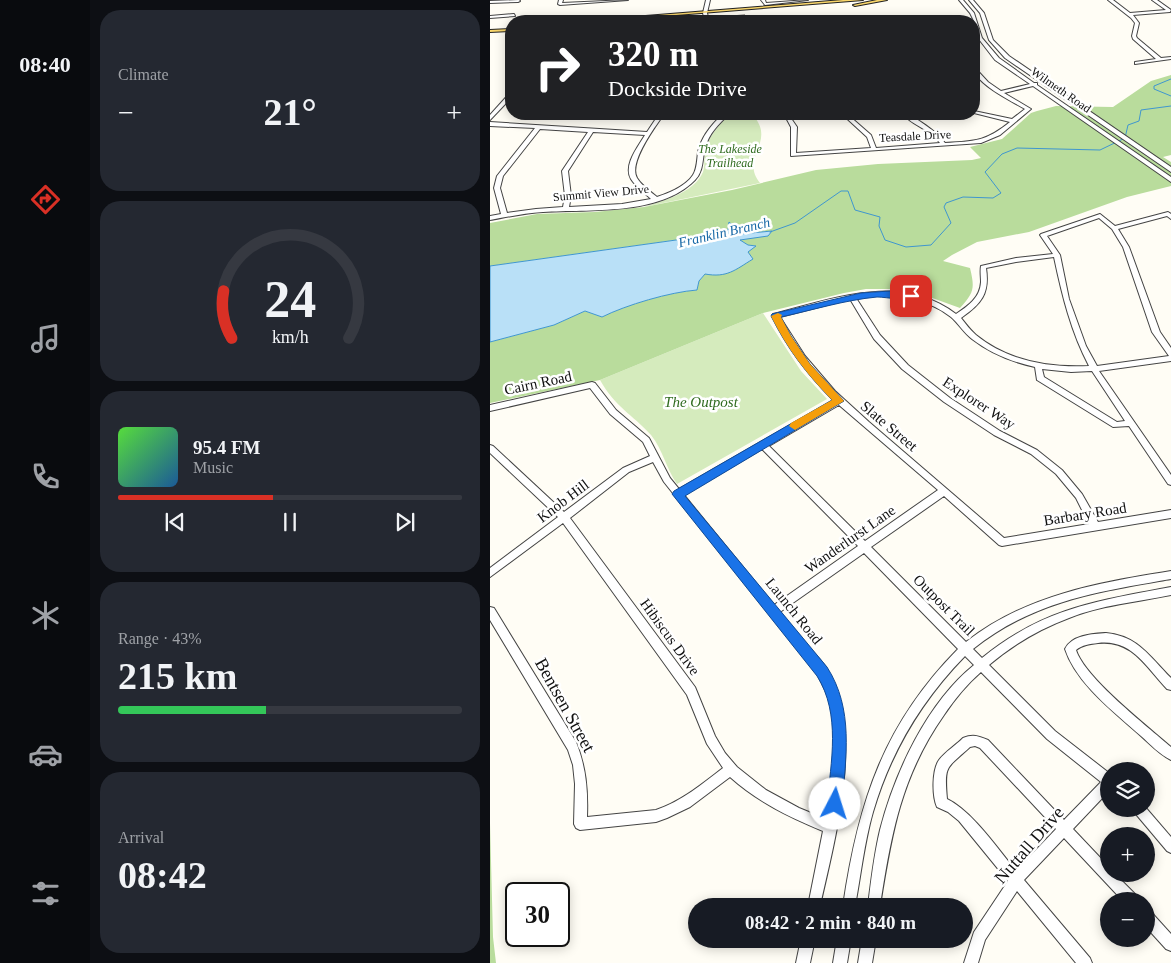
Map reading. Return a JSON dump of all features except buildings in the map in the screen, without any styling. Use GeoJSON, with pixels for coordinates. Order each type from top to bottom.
{"type":"FeatureCollection","features":[{"type":"Feature","properties":{"kind":"main road"},"geometry":{"type":"LineString","coordinates":[[854,2],[861,0]]}},
{"type":"Feature","properties":{"kind":"main road"},"geometry":{"type":"LineString","coordinates":[[726,15],[885,0]]}},
{"type":"Feature","properties":{"kind":"main road"},"geometry":{"type":"LineString","coordinates":[[490,28],[505,28]]}},
{"type":"Feature","properties":{"kind":"main road"},"geometry":{"type":"LineString","coordinates":[[490,32],[505,29]]}},
{"type":"Feature","properties":{"kind":"street"},"geometry":{"type":"LineString","coordinates":[[490,2],[518,0],[514,15]]}},
{"type":"Feature","properties":{"kind":"street"},"geometry":{"type":"LineString","coordinates":[[560,2],[626,0]]}},
{"type":"Feature","properties":{"kind":"street","name":"Wilmeth Road"},"geometry":{"type":"LineString","coordinates":[[961,0],[973,15]]}},
{"type":"Feature","properties":{"kind":"street","name":"Wilmeth Road"},"geometry":{"type":"LineString","coordinates":[[971,0],[982,13],[988,34],[994,44],[1007,57],[1171,170]]}},
{"type":"Feature","properties":{"kind":"street"},"geometry":{"type":"LineString","coordinates":[[1110,0],[1129,14],[1137,23],[1135,39],[1159,59]]}},
{"type":"Feature","properties":{"kind":"street"},"geometry":{"type":"LineString","coordinates":[[1154,0],[1170,11]]}},
{"type":"Feature","properties":{"kind":"street"},"geometry":{"type":"LineString","coordinates":[[764,2],[806,1]]}},
{"type":"Feature","properties":{"kind":"street"},"geometry":{"type":"LineString","coordinates":[[706,15],[707,2],[714,2]]}},
{"type":"Feature","properties":{"kind":"street"},"geometry":{"type":"LineString","coordinates":[[1129,14],[1170,11]]}},
{"type":"Feature","properties":{"kind":"street"},"geometry":{"type":"LineString","coordinates":[[490,17],[505,16]]}},
{"type":"Feature","properties":{"kind":"street"},"geometry":{"type":"LineString","coordinates":[[1126,28],[1136,29]]}},
{"type":"Feature","properties":{"kind":"street","name":"Wilmeth Road"},"geometry":{"type":"LineString","coordinates":[[980,37],[997,59],[1169,179]]}},
{"type":"Feature","properties":{"kind":"street"},"geometry":{"type":"LineString","coordinates":[[1137,63],[1171,58]]}},
{"type":"Feature","properties":{"kind":"street"},"geometry":{"type":"LineString","coordinates":[[980,78],[986,85],[999,93],[1042,82]]}},
{"type":"Feature","properties":{"kind":"street","name":"Teasdale Drive"},"geometry":{"type":"LineString","coordinates":[[793,155],[944,145],[979,142],[989,139],[1028,109],[999,93]]}},
{"type":"Feature","properties":{"kind":"street"},"geometry":{"type":"LineString","coordinates":[[490,118],[505,104]]}},
{"type":"Feature","properties":{"kind":"street"},"geometry":{"type":"LineString","coordinates":[[980,113],[1013,121]]}},
{"type":"Feature","properties":{"kind":"street"},"geometry":{"type":"LineString","coordinates":[[656,200],[634,179],[632,172],[634,158],[657,120]]}},
{"type":"Feature","properties":{"kind":"street","name":"Summit View Drive"},"geometry":{"type":"LineString","coordinates":[[490,218],[566,208],[617,206],[656,200],[684,187],[695,178],[699,169],[699,159],[708,135],[719,120]]}},
{"type":"Feature","properties":{"kind":"street"},"geometry":{"type":"LineString","coordinates":[[790,120],[794,127],[793,155]]}},
{"type":"Feature","properties":{"kind":"street"},"geometry":{"type":"LineString","coordinates":[[851,120],[869,136],[874,149]]}},
{"type":"Feature","properties":{"kind":"street"},"geometry":{"type":"LineString","coordinates":[[915,120],[932,130],[940,137],[944,145]]}},
{"type":"Feature","properties":{"kind":"street"},"geometry":{"type":"LineString","coordinates":[[490,124],[648,134]]}},
{"type":"Feature","properties":{"kind":"street"},"geometry":{"type":"LineString","coordinates":[[504,215],[497,188],[500,176],[539,127]]}},
{"type":"Feature","properties":{"kind":"street"},"geometry":{"type":"LineString","coordinates":[[566,208],[568,196],[565,171],[592,130]]}},
{"type":"Feature","properties":{"kind":"street"},"geometry":{"type":"LineString","coordinates":[[1171,354],[1156,332],[1126,247],[1114,228],[1100,216],[1043,235],[1057,255],[1066,299],[1082,346],[1095,370],[1171,482]]}},
{"type":"Feature","properties":{"kind":"street"},"geometry":{"type":"LineString","coordinates":[[1114,228],[1170,216]]}},
{"type":"Feature","properties":{"kind":"street"},"geometry":{"type":"LineString","coordinates":[[956,318],[978,304],[984,290],[985,278],[983,267],[1016,260],[1057,255]]}},
{"type":"Feature","properties":{"kind":"street"},"geometry":{"type":"LineString","coordinates":[[852,297],[890,294],[911,296],[930,302],[956,318],[975,337],[997,352],[1038,368],[1095,370],[1171,358]]}},
{"type":"Feature","properties":{"kind":"street","name":"Slate Street"},"geometry":{"type":"LineString","coordinates":[[852,297],[776,316],[786,336],[806,366],[839,401],[1002,542]]}},
{"type":"Feature","properties":{"kind":"street","name":"Explorer Way"},"geometry":{"type":"LineString","coordinates":[[852,297],[877,336],[905,367],[947,400],[998,433],[1034,452],[1059,472],[1079,496],[1095,526]]}},
{"type":"Feature","properties":{"kind":"street"},"geometry":{"type":"LineString","coordinates":[[1038,368],[1040,378],[1116,425],[1131,423]]}},
{"type":"Feature","properties":{"kind":"street","name":"Cairn Road"},"geometry":{"type":"LineString","coordinates":[[490,408],[592,385]]}},
{"type":"Feature","properties":{"kind":"street","name":"Launch Road"},"geometry":{"type":"LineString","coordinates":[[592,385],[613,412],[646,440],[667,480],[822,671],[834,694],[840,746],[835,804],[816,898]]}},
{"type":"Feature","properties":{"kind":"street"},"geometry":{"type":"LineString","coordinates":[[678,494],[839,401]]}},
{"type":"Feature","properties":{"kind":"street","name":"Outpost Trail"},"geometry":{"type":"LineString","coordinates":[[763,445],[1050,735],[1100,775]]}},
{"type":"Feature","properties":{"kind":"street","name":"Hibiscus Drive"},"geometry":{"type":"LineString","coordinates":[[490,448],[564,517],[691,691],[700,708],[712,742],[731,769],[746,785],[789,811],[829,827]]}},
{"type":"Feature","properties":{"kind":"street","name":"Knob Hill"},"geometry":{"type":"LineString","coordinates":[[490,573],[626,470],[656,457]]}},
{"type":"Feature","properties":{"kind":"street","name":"Wanderlurst Lane"},"geometry":{"type":"LineString","coordinates":[[773,612],[944,491]]}},
{"type":"Feature","properties":{"kind":"street","name":"Barbary Road"},"geometry":{"type":"LineString","coordinates":[[1002,542],[1171,514]]}},
{"type":"Feature","properties":{"kind":"street"},"geometry":{"type":"LineString","coordinates":[[851,898],[867,814],[886,763],[909,719],[923,698],[965,648],[982,635],[1014,616],[1061,598],[1095,588],[1171,575]]}},
{"type":"Feature","properties":{"kind":"street"},"geometry":{"type":"LineString","coordinates":[[875,898],[887,827],[916,747],[939,712],[980,664],[1023,634],[1066,614],[1094,606],[1171,591]]}},
{"type":"Feature","properties":{"kind":"street","name":"Bentsen Street"},"geometry":{"type":"LineString","coordinates":[[490,611],[578,759],[582,774],[580,824]]}},
{"type":"Feature","properties":{"kind":"street"},"geometry":{"type":"LineString","coordinates":[[1171,684],[1129,642],[1119,638],[1104,636],[1072,645],[1070,653],[1084,673],[1104,694],[1171,754]]}},
{"type":"Feature","properties":{"kind":"street"},"geometry":{"type":"LineString","coordinates":[[1085,963],[963,817],[952,808],[941,803],[939,776],[943,764],[966,742],[975,740],[984,744],[1124,892]]}},
{"type":"Feature","properties":{"kind":"street"},"geometry":{"type":"LineString","coordinates":[[580,824],[668,813],[683,806],[731,769]]}},
{"type":"Feature","properties":{"kind":"street","name":"Nuttall Drive"},"geometry":{"type":"LineString","coordinates":[[971,963],[980,937],[1017,880],[1100,791]]}},
{"type":"Feature","properties":{"kind":"street"},"geometry":{"type":"LineString","coordinates":[[1146,817],[1171,846]]}},
{"type":"Feature","properties":{"kind":"street"},"geometry":{"type":"LineString","coordinates":[[1155,927],[1171,944]]}},
{"type":"Feature","properties":{"kind":"street"},"geometry":{"type":"LineString","coordinates":[[803,963],[806,948]]}},
{"type":"Feature","properties":{"kind":"street"},"geometry":{"type":"LineString","coordinates":[[840,963],[842,948]]}},
{"type":"Feature","properties":{"kind":"street"},"geometry":{"type":"LineString","coordinates":[[865,963],[868,948]]}},
{"type":"Feature","properties":{"kind":"green space"},"geometry":{"type":"Polygon","coordinates":[[[1171,75],[1171,155],[1163,157],[1171,162],[1171,186],[1127,197],[1029,232],[977,242],[952,255],[943,261],[970,268],[973,281],[971,294],[960,308],[913,291],[866,289],[844,293],[763,313],[600,380],[490,403],[490,342],[554,325],[585,311],[602,317],[648,300],[674,293],[697,290],[699,281],[705,274],[753,259],[747,252],[755,246],[748,245],[739,240],[747,237],[768,236],[771,231],[739,234],[729,223],[729,230],[719,234],[490,266],[490,223],[537,214],[595,212],[644,207],[732,190],[816,170],[878,164],[972,160],[981,158],[970,147],[1002,139],[1031,113],[1056,106],[1113,107],[1151,81],[1171,75]]]}},
{"type":"Feature","properties":{"kind":"green space","name":"The Lakeside Trailhead"},"geometry":{"type":"Polygon","coordinates":[[[724,120],[756,120],[761,133],[754,165],[755,174],[760,183],[644,207],[678,195],[699,179],[704,170],[706,146],[724,120]]]}},
{"type":"Feature","properties":{"kind":"green space","name":"The Outpost"},"geometry":{"type":"Polygon","coordinates":[[[763,313],[801,371],[827,399],[677,484],[651,435],[618,404],[600,380],[763,313]]]}},
{"type":"Feature","properties":{"kind":"green space"},"geometry":{"type":"Polygon","coordinates":[[[490,823],[493,937],[496,963],[490,963],[490,823]]]}},
{"type":"Feature","properties":{"kind":"water"},"geometry":{"type":"Polygon","coordinates":[[[729,222],[737,229],[745,230],[740,234],[772,231],[768,236],[740,240],[748,245],[756,246],[748,252],[753,259],[736,270],[725,274],[705,274],[699,281],[697,290],[674,293],[648,300],[602,317],[585,311],[554,325],[490,342],[490,266],[719,234],[728,230],[729,222]]]}},
{"type":"Feature","properties":{"kind":"waterway","name":"Franklin Branch"},"geometry":{"type":"LineString","coordinates":[[1171,79],[1154,86],[1154,89],[1171,96]]}},
{"type":"Feature","properties":{"kind":"waterway","name":"Franklin Branch"},"geometry":{"type":"LineString","coordinates":[[770,232],[795,223],[841,191],[848,191],[855,210],[880,217],[879,226],[885,240],[906,247],[931,245],[951,223],[944,207],[946,203],[963,197],[993,198],[1001,193],[985,172],[1002,154],[1017,148],[1100,150],[1125,138],[1128,125],[1139,121],[1141,110],[1171,106]]}},
{"type":"Feature","properties":{"kind":"slow traffic"},"geometry":{"type":"LineString","coordinates":[[778,315],[776,316],[786,336],[806,366],[839,401],[795,426]]}},
{"type":"Feature","properties":{"kind":"route"},"geometry":{"type":"LineString","coordinates":[[835,804],[840,746],[838,718],[834,694],[830,684],[822,671],[678,494],[839,401],[806,366],[786,336],[776,316],[852,297],[875,294],[911,296]]}}]}
